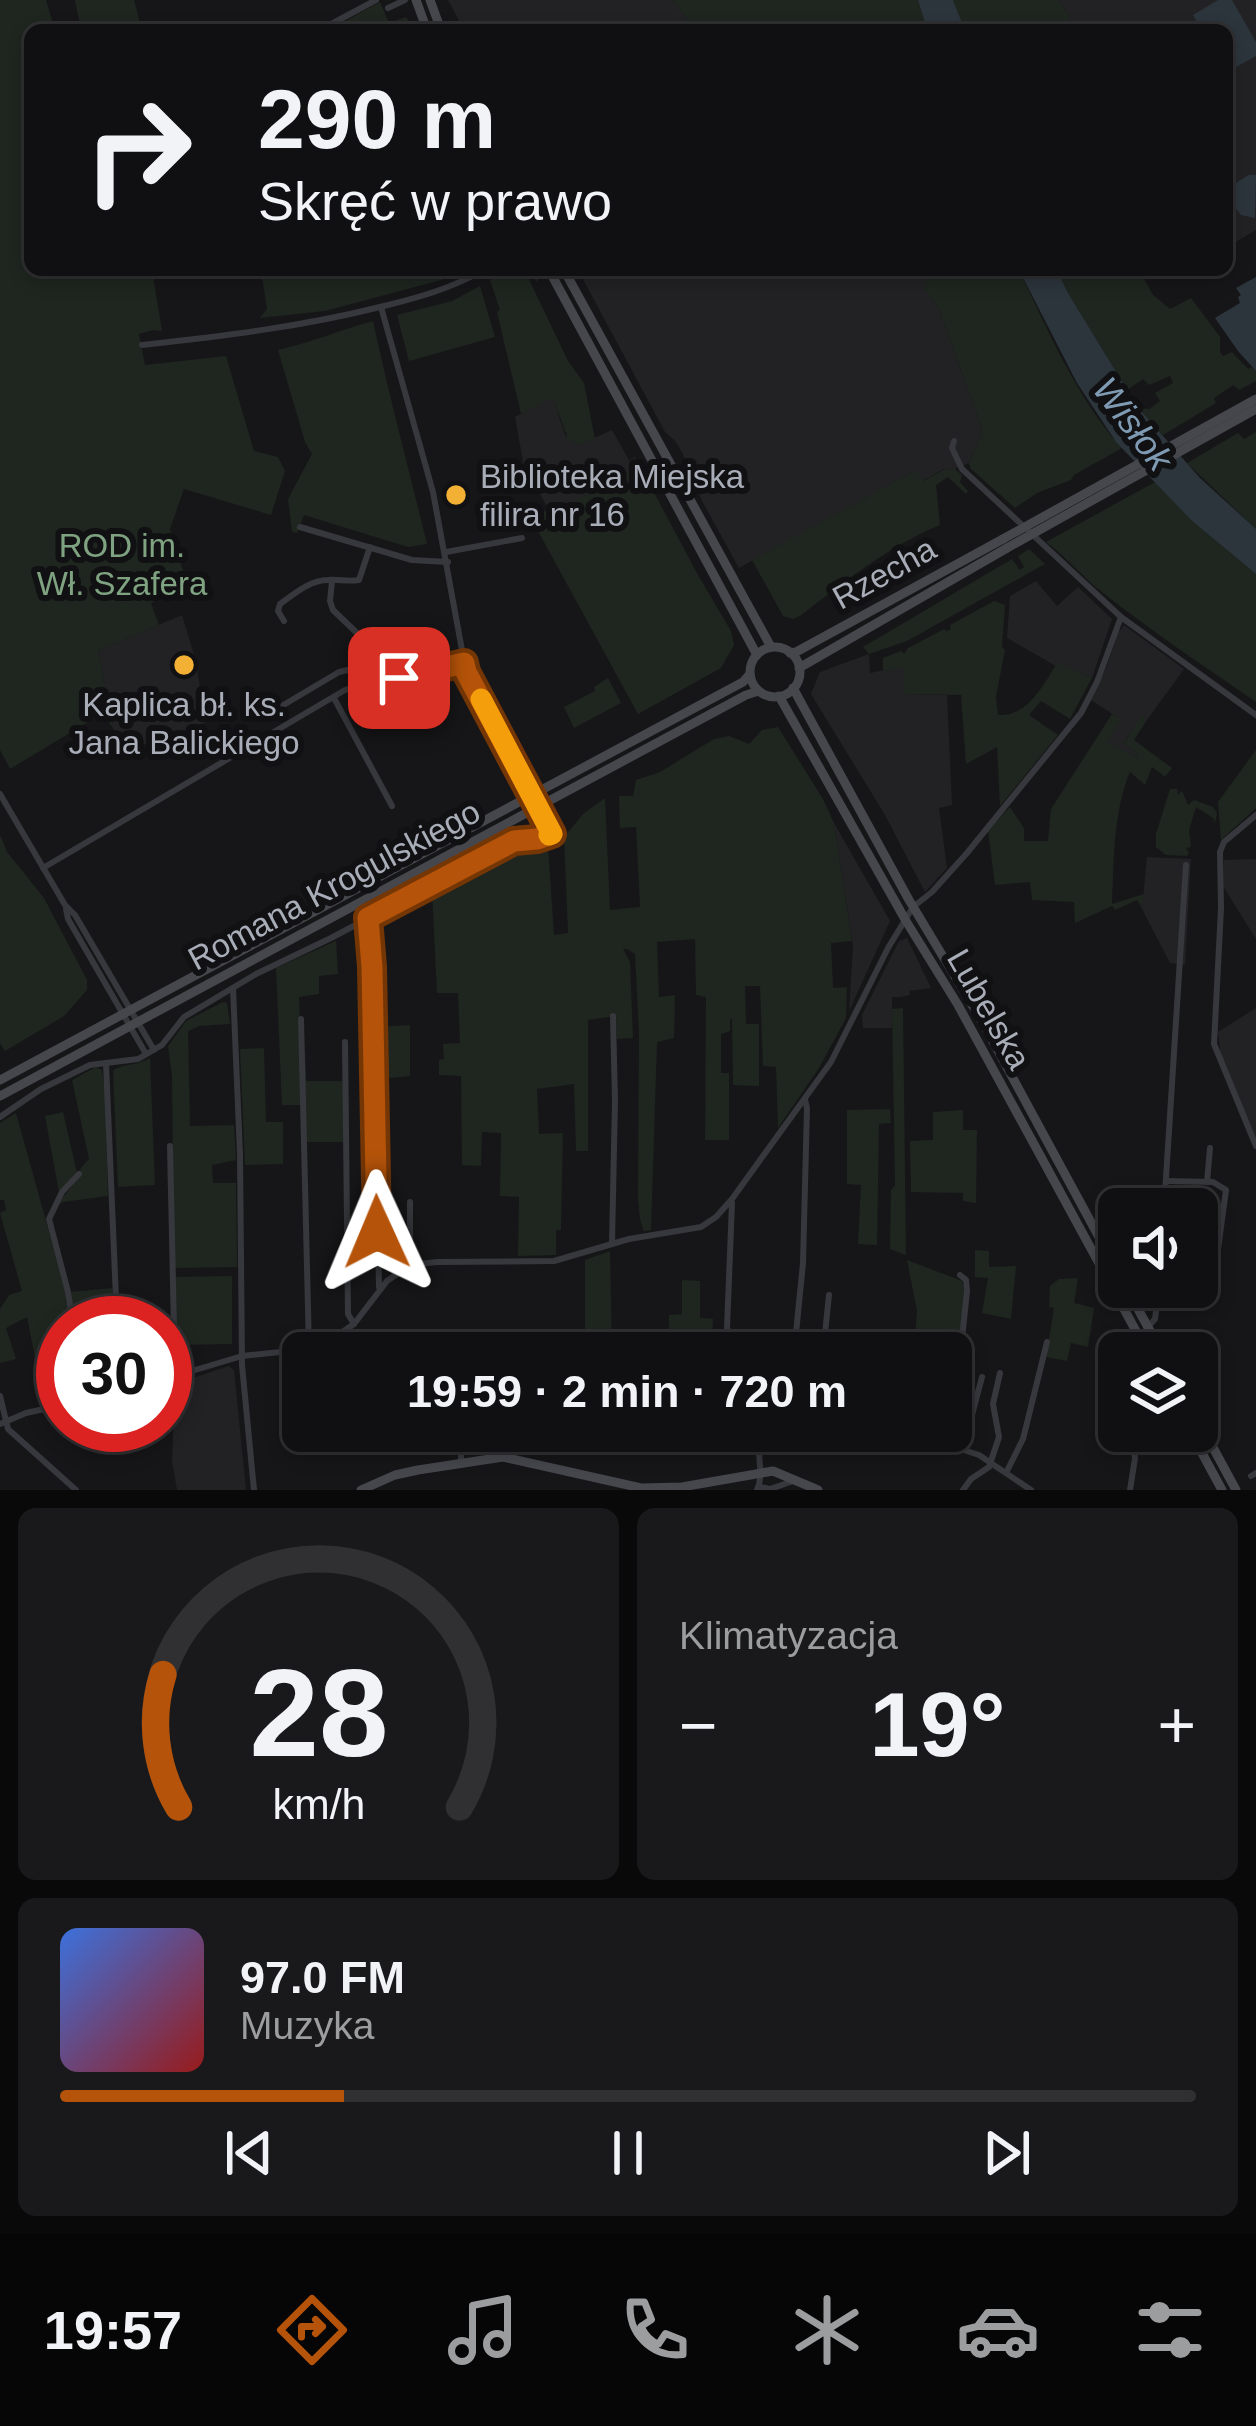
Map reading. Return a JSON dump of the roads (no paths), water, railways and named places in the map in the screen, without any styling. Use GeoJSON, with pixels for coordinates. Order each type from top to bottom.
{"type":"FeatureCollection","features":[{"type":"Feature","properties":{"kind":"main road"},"geometry":{"type":"LineString","coordinates":[[552,276],[757,655]]}},
{"type":"Feature","properties":{"kind":"main road"},"geometry":{"type":"LineString","coordinates":[[567,276],[771,647]]}},
{"type":"Feature","properties":{"kind":"main road"},"geometry":{"type":"LineString","coordinates":[[1005,544],[1256,399]]}},
{"type":"Feature","properties":{"kind":"main road"},"geometry":{"type":"LineString","coordinates":[[1005,544],[1256,410]]}},
{"type":"Feature","properties":{"kind":"main road","name":"Rzecha"},"geometry":{"type":"LineString","coordinates":[[790,652],[1005,544]]}},
{"type":"Feature","properties":{"kind":"main road","name":"Rzecha"},"geometry":{"type":"LineString","coordinates":[[799,668],[1005,544]]}},
{"type":"Feature","properties":{"kind":"main road"},"geometry":{"type":"LineString","coordinates":[[771,647],[790,652],[799,668],[793,688],[778,696],[759,691],[750,674],[757,655],[771,647]]}},
{"type":"Feature","properties":{"kind":"main road","name":"Romana Krogulskiego"},"geometry":{"type":"LineString","coordinates":[[0,1080],[743,682],[750,674]]}},
{"type":"Feature","properties":{"kind":"main road","name":"Lubelska"},"geometry":{"type":"LineString","coordinates":[[793,688],[1098,1236]]}},
{"type":"Feature","properties":{"kind":"main road","name":"Romana Krogulskiego"},"geometry":{"type":"LineString","coordinates":[[0,1096],[759,691]]}},
{"type":"Feature","properties":{"kind":"main road","name":"Lubelska"},"geometry":{"type":"LineString","coordinates":[[778,696],[958,1005],[1136,1332]]}},
{"type":"Feature","properties":{"kind":"main road"},"geometry":{"type":"LineString","coordinates":[[1060,1193],[1064,1187],[1072,1188]]}},
{"type":"Feature","properties":{"kind":"main road"},"geometry":{"type":"LineString","coordinates":[[1137,1308],[1151,1332]]}},
{"type":"Feature","properties":{"kind":"main road"},"geometry":{"type":"LineString","coordinates":[[1201,1452],[1222,1490]]}},
{"type":"Feature","properties":{"kind":"main road"},"geometry":{"type":"LineString","coordinates":[[1215,1452],[1236,1490]]}},
{"type":"Feature","properties":{"kind":"main road"},"geometry":{"type":"LineString","coordinates":[[361,1490],[395,1475],[503,1457],[652,1489],[776,1471],[818,1490]]}},
{"type":"Feature","properties":{"kind":"street"},"geometry":{"type":"LineString","coordinates":[[331,24],[376,0]]}},
{"type":"Feature","properties":{"kind":"street"},"geometry":{"type":"LineString","coordinates":[[388,8],[405,0]]}},
{"type":"Feature","properties":{"kind":"street"},"geometry":{"type":"LineString","coordinates":[[142,345],[296,326],[456,286],[474,276]]}},
{"type":"Feature","properties":{"kind":"street"},"geometry":{"type":"LineString","coordinates":[[0,1117],[90,1064],[132,1061],[150,1052],[167,1040],[184,1017],[275,963],[514,841],[552,834],[466,672],[433,492],[381,307]]}},
{"type":"Feature","properties":{"kind":"street"},"geometry":{"type":"LineString","coordinates":[[954,441],[952,448],[962,469],[1121,617],[1256,715]]}},
{"type":"Feature","properties":{"kind":"street"},"geometry":{"type":"LineString","coordinates":[[300,527],[412,560],[448,562]]}},
{"type":"Feature","properties":{"kind":"street"},"geometry":{"type":"LineString","coordinates":[[446,553],[522,538]]}},
{"type":"Feature","properties":{"kind":"street"},"geometry":{"type":"LineString","coordinates":[[284,621],[278,607],[315,581],[359,580],[370,547]]}},
{"type":"Feature","properties":{"kind":"street"},"geometry":{"type":"LineString","coordinates":[[332,580],[333,610],[385,661],[392,679]]}},
{"type":"Feature","properties":{"kind":"street"},"geometry":{"type":"LineString","coordinates":[[343,1332],[394,1274],[410,1264],[554,1261],[612,1243],[701,1227],[716,1217],[831,1062],[913,907],[967,853],[1081,712],[1121,617]]}},
{"type":"Feature","properties":{"kind":"street"},"geometry":{"type":"LineString","coordinates":[[275,710],[339,672],[385,661]]}},
{"type":"Feature","properties":{"kind":"street"},"geometry":{"type":"LineString","coordinates":[[43,868],[354,687],[464,663]]}},
{"type":"Feature","properties":{"kind":"street"},"geometry":{"type":"LineString","coordinates":[[334,697],[392,806]]}},
{"type":"Feature","properties":{"kind":"street"},"geometry":{"type":"LineString","coordinates":[[0,794],[65,905],[68,919],[150,1052]]}},
{"type":"Feature","properties":{"kind":"street"},"geometry":{"type":"LineString","coordinates":[[1256,815],[1224,842],[1220,852],[1214,1044],[1256,1146]]}},
{"type":"Feature","properties":{"kind":"street"},"geometry":{"type":"LineString","coordinates":[[1166,1188],[1186,865]]}},
{"type":"Feature","properties":{"kind":"street"},"geometry":{"type":"LineString","coordinates":[[368,918],[380,1291]]}},
{"type":"Feature","properties":{"kind":"street"},"geometry":{"type":"LineString","coordinates":[[233,988],[242,1356],[254,1490]]}},
{"type":"Feature","properties":{"kind":"street"},"geometry":{"type":"LineString","coordinates":[[612,1243],[614,1016]]}},
{"type":"Feature","properties":{"kind":"street"},"geometry":{"type":"LineString","coordinates":[[301,1019],[309,1332]]}},
{"type":"Feature","properties":{"kind":"street"},"geometry":{"type":"LineString","coordinates":[[345,1042],[348,1314],[354,1324]]}},
{"type":"Feature","properties":{"kind":"street"},"geometry":{"type":"LineString","coordinates":[[106,1062],[116,1296]]}},
{"type":"Feature","properties":{"kind":"street"},"geometry":{"type":"LineString","coordinates":[[1173,1087],[1184,1087]]}},
{"type":"Feature","properties":{"kind":"street"},"geometry":{"type":"LineString","coordinates":[[796,1332],[803,1263],[805,1100]]}},
{"type":"Feature","properties":{"kind":"street"},"geometry":{"type":"LineString","coordinates":[[170,1146],[174,1296]]}},
{"type":"Feature","properties":{"kind":"street"},"geometry":{"type":"LineString","coordinates":[[1207,1182],[1210,1148]]}},
{"type":"Feature","properties":{"kind":"street"},"geometry":{"type":"LineString","coordinates":[[69,1296],[49,1219],[62,1192],[79,1174]]}},
{"type":"Feature","properties":{"kind":"street"},"geometry":{"type":"LineString","coordinates":[[1166,1181],[1223,1186],[1227,1193],[1218,1250]]}},
{"type":"Feature","properties":{"kind":"street"},"geometry":{"type":"LineString","coordinates":[[729,1332],[732,1199]]}},
{"type":"Feature","properties":{"kind":"street"},"geometry":{"type":"LineString","coordinates":[[410,1202],[410,1264]]}},
{"type":"Feature","properties":{"kind":"street"},"geometry":{"type":"LineString","coordinates":[[960,1275],[967,1291],[963,1332]]}},
{"type":"Feature","properties":{"kind":"street"},"geometry":{"type":"LineString","coordinates":[[825,1332],[829,1295]]}},
{"type":"Feature","properties":{"kind":"street"},"geometry":{"type":"LineString","coordinates":[[1148,1327],[1157,1308]]}},
{"type":"Feature","properties":{"kind":"street"},"geometry":{"type":"LineString","coordinates":[[1006,1471],[1023,1439],[1047,1342]]}},
{"type":"Feature","properties":{"kind":"street"},"geometry":{"type":"LineString","coordinates":[[192,1371],[242,1356],[282,1352]]}},
{"type":"Feature","properties":{"kind":"street"},"geometry":{"type":"LineString","coordinates":[[963,1490],[991,1462],[1000,1431],[994,1404],[1000,1373]]}},
{"type":"Feature","properties":{"kind":"street"},"geometry":{"type":"LineString","coordinates":[[972,1415],[982,1377]]}},
{"type":"Feature","properties":{"kind":"street"},"geometry":{"type":"LineString","coordinates":[[0,1396],[3,1423],[76,1490]]}},
{"type":"Feature","properties":{"kind":"street"},"geometry":{"type":"LineString","coordinates":[[3,1423],[36,1411]]}},
{"type":"Feature","properties":{"kind":"street"},"geometry":{"type":"LineString","coordinates":[[461,1452],[461,1462]]}},
{"type":"Feature","properties":{"kind":"street"},"geometry":{"type":"LineString","coordinates":[[761,1452],[758,1489],[770,1490],[797,1479]]}},
{"type":"Feature","properties":{"kind":"street"},"geometry":{"type":"LineString","coordinates":[[969,1452],[1031,1490]]}},
{"type":"Feature","properties":{"kind":"street"},"geometry":{"type":"LineString","coordinates":[[1130,1490],[1134,1452]]}},
{"type":"Feature","properties":{"kind":"water"},"geometry":{"type":"Polygon","coordinates":[[[918,0],[953,0],[963,24],[925,24],[918,0]]]}},
{"type":"Feature","properties":{"kind":"water"},"geometry":{"type":"Polygon","coordinates":[[[1218,0],[1232,0],[1256,42],[1256,56],[1233,69],[1233,24],[1198,24],[1193,15],[1218,0]]]}},
{"type":"Feature","properties":{"kind":"water"},"geometry":{"type":"Polygon","coordinates":[[[1256,175],[1255,218],[1241,215],[1233,205],[1234,184],[1256,175]]]}},
{"type":"Feature","properties":{"kind":"water","name":"Wisłok"},"geometry":{"type":"Polygon","coordinates":[[[1022,276],[1060,276],[1130,388],[1125,393],[1200,478],[1256,529],[1256,574],[1192,521],[1116,442],[1077,383],[1022,276]]]}},
{"type":"Feature","properties":{"kind":"water"},"geometry":{"type":"Polygon","coordinates":[[[1256,277],[1256,371],[1215,318],[1240,303],[1236,288],[1256,277]]]}},
{"type":"Feature","properties":{"kind":"place","name":"Biblioteka Miejska filira nr 16"},"geometry":{"type":"Point","coordinates":[456,495]}},
{"type":"Feature","properties":{"kind":"place","name":"Kaplica bł. ks. Jana Balickiego"},"geometry":{"type":"Point","coordinates":[184,665]}},
{"type":"Feature","properties":{"kind":"park label","name":"ROD im. Wł. Szafera"},"geometry":{"type":"Point","coordinates":[122,564]}}]}
